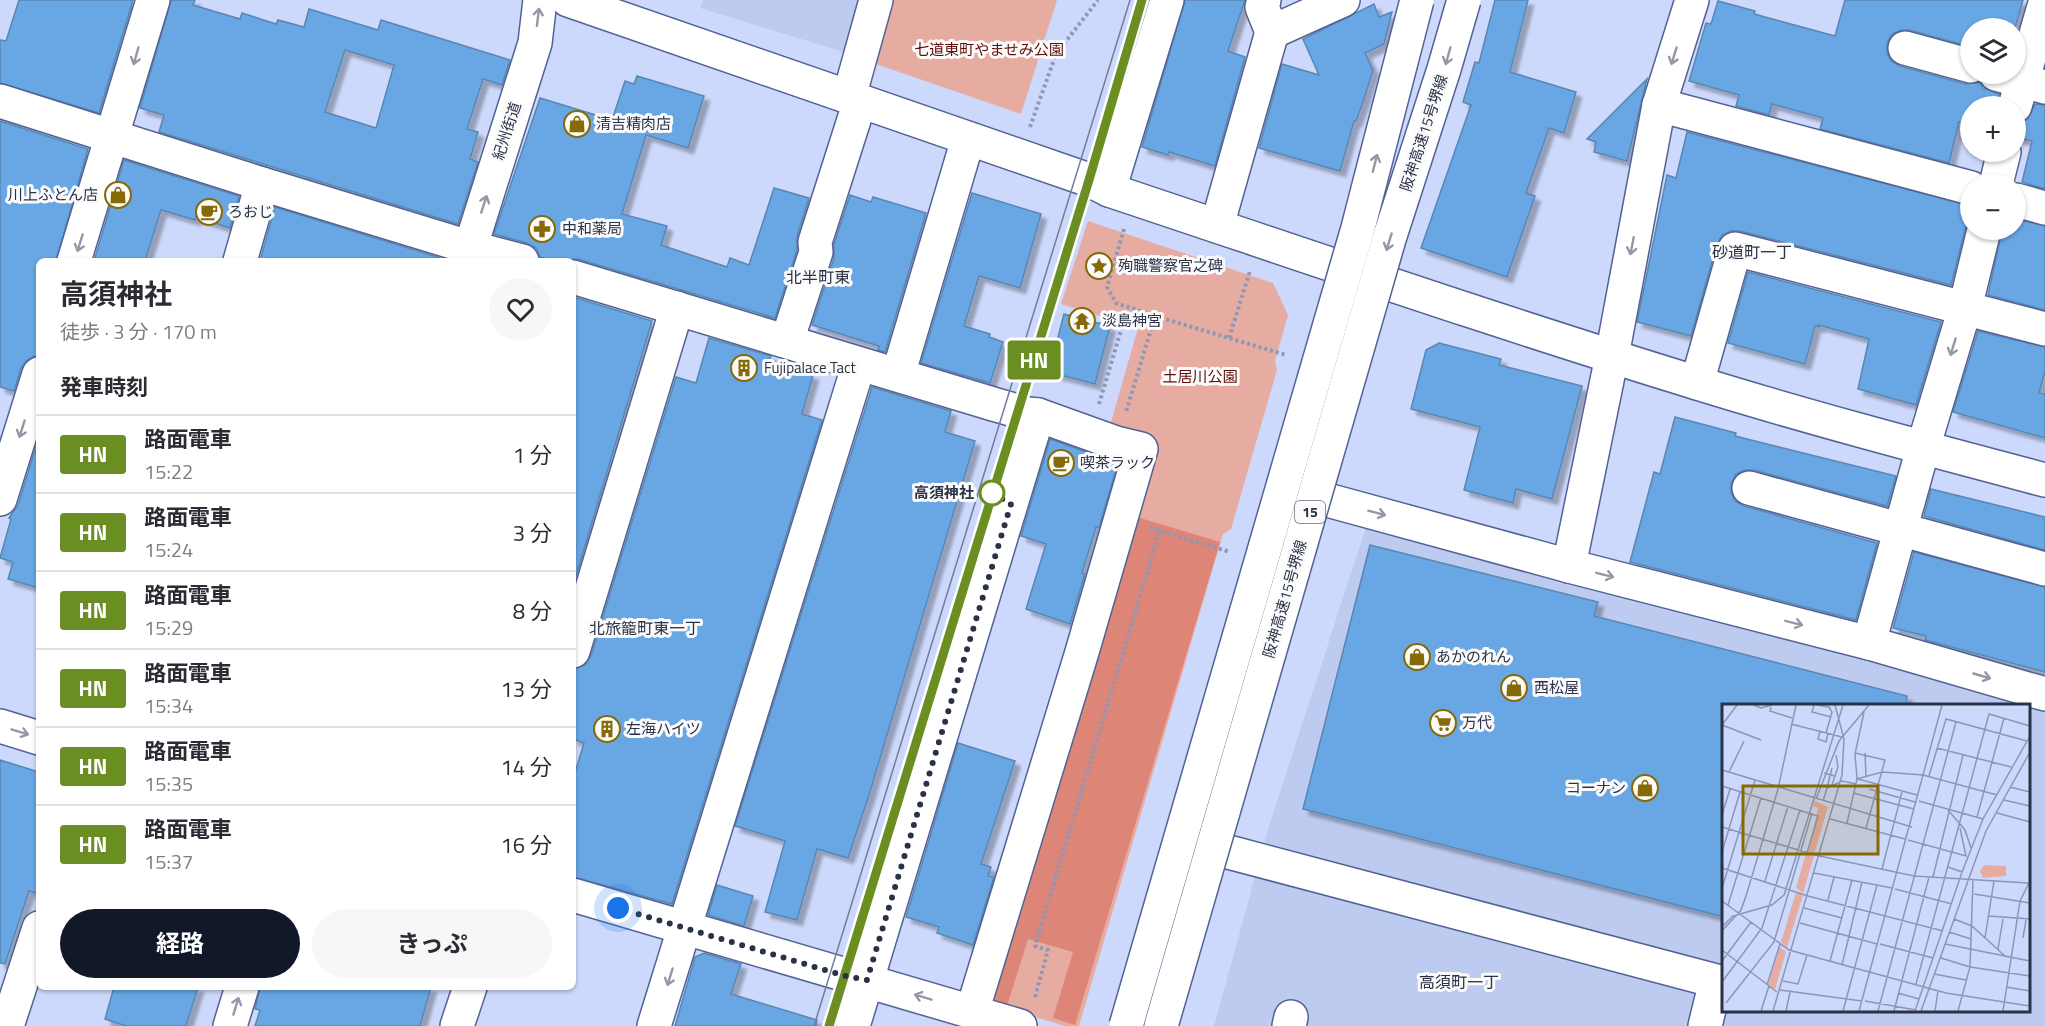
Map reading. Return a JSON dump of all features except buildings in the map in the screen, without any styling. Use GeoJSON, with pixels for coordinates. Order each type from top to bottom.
{"type":"FeatureCollection","features":[{"type":"Feature","properties":{"kind":"main road"},"geometry":{"type":"LineString","coordinates":[[75,258],[153,0]]}},
{"type":"Feature","properties":{"kind":"main road","name":"紀州街道"},"geometry":{"type":"LineString","coordinates":[[471,255],[477,224],[535,44],[540,0]]}},
{"type":"Feature","properties":{"kind":"main road"},"geometry":{"type":"LineString","coordinates":[[568,0],[1381,282],[1697,383],[1923,448],[2045,480]]}},
{"type":"Feature","properties":{"kind":"main road"},"geometry":{"type":"LineString","coordinates":[[787,341],[816,252],[815,242],[855,99],[876,0]]}},
{"type":"Feature","properties":{"kind":"main road"},"geometry":{"type":"LineString","coordinates":[[1109,189],[1167,0]]}},
{"type":"Feature","properties":{"kind":"main road"},"geometry":{"type":"LineString","coordinates":[[1217,226],[1272,32],[1262,7],[1264,0]]}},
{"type":"Feature","properties":{"kind":"main road"},"geometry":{"type":"LineString","coordinates":[[1272,32],[1343,0]]}},
{"type":"Feature","properties":{"kind":"main road","name":"15"},"geometry":{"type":"LineString","coordinates":[[1126,1026],[1358,228],[1417,0]]}},
{"type":"Feature","properties":{"kind":"main road","name":"阪神高速15号堺線"},"geometry":{"type":"LineString","coordinates":[[1163,1026],[1389,239],[1464,0]]}},
{"type":"Feature","properties":{"kind":"main road"},"geometry":{"type":"LineString","coordinates":[[1569,566],[1659,105],[1692,0]]}},
{"type":"Feature","properties":{"kind":"main road"},"geometry":{"type":"LineString","coordinates":[[2019,87],[2045,3]]}},
{"type":"Feature","properties":{"kind":"main road"},"geometry":{"type":"LineString","coordinates":[[1905,48],[1960,63]]}},
{"type":"Feature","properties":{"kind":"main road"},"geometry":{"type":"LineString","coordinates":[[0,101],[262,184],[471,255],[496,258]]}},
{"type":"Feature","properties":{"kind":"main road"},"geometry":{"type":"LineString","coordinates":[[1659,105],[1960,185]]}},
{"type":"Feature","properties":{"kind":"main road"},"geometry":{"type":"LineString","coordinates":[[898,375],[968,139]]}},
{"type":"Feature","properties":{"kind":"main road"},"geometry":{"type":"LineString","coordinates":[[241,258],[262,184]]}},
{"type":"Feature","properties":{"kind":"main road"},"geometry":{"type":"LineString","coordinates":[[2026,203],[2045,208]]}},
{"type":"Feature","properties":{"kind":"main road"},"geometry":{"type":"LineString","coordinates":[[1869,643],[1923,448],[1965,308],[1982,240]]}},
{"type":"Feature","properties":{"kind":"main road"},"geometry":{"type":"LineString","coordinates":[[1697,383],[1735,249],[2045,329]]}},
{"type":"Feature","properties":{"kind":"main road"},"geometry":{"type":"LineString","coordinates":[[1119,1026],[1342,268]]}},
{"type":"Feature","properties":{"kind":"main road"},"geometry":{"type":"LineString","coordinates":[[576,277],[1019,412],[1038,415],[1116,443],[1141,449],[1082,652],[972,1012]]}},
{"type":"Feature","properties":{"kind":"main road"},"geometry":{"type":"LineString","coordinates":[[1163,1026],[1320,498],[1381,282]]}},
{"type":"Feature","properties":{"kind":"main road"},"geometry":{"type":"LineString","coordinates":[[576,641],[677,308]]}},
{"type":"Feature","properties":{"kind":"main road"},"geometry":{"type":"LineString","coordinates":[[654,1026],[859,364]]}},
{"type":"Feature","properties":{"kind":"main road"},"geometry":{"type":"LineString","coordinates":[[0,499],[36,384]]}},
{"type":"Feature","properties":{"kind":"main road"},"geometry":{"type":"LineString","coordinates":[[853,1026],[1038,415]]}},
{"type":"Feature","properties":{"kind":"main road"},"geometry":{"type":"LineString","coordinates":[[1749,488],[2045,569]]}},
{"type":"Feature","properties":{"kind":"main road"},"geometry":{"type":"LineString","coordinates":[[1320,498],[1569,566],[1869,643],[2045,694]]}},
{"type":"Feature","properties":{"kind":"main road"},"geometry":{"type":"LineString","coordinates":[[0,726],[36,737]]}},
{"type":"Feature","properties":{"kind":"main road"},"geometry":{"type":"LineString","coordinates":[[1216,849],[1716,981],[1705,1026]]}},
{"type":"Feature","properties":{"kind":"main road"},"geometry":{"type":"LineString","coordinates":[[576,896],[972,1012],[1026,1015]]}},
{"type":"Feature","properties":{"kind":"main road"},"geometry":{"type":"LineString","coordinates":[[7,1026],[36,937]]}},
{"type":"Feature","properties":{"kind":"main road"},"geometry":{"type":"LineString","coordinates":[[230,1026],[241,990]]}},
{"type":"Feature","properties":{"kind":"main road"},"geometry":{"type":"LineString","coordinates":[[457,1026],[469,990]]}},
{"type":"Feature","properties":{"kind":"path"},"geometry":{"type":"LineString","coordinates":[[1020,156],[1056,54],[1098,0]]}},
{"type":"Feature","properties":{"kind":"path"},"geometry":{"type":"LineString","coordinates":[[1126,223],[1107,287],[1116,303],[1286,355]]}},
{"type":"Feature","properties":{"kind":"path"},"geometry":{"type":"LineString","coordinates":[[1229,338],[1252,265]]}},
{"type":"Feature","properties":{"kind":"path"},"geometry":{"type":"LineString","coordinates":[[1116,443],[1155,316]]}},
{"type":"Feature","properties":{"kind":"path"},"geometry":{"type":"LineString","coordinates":[[1098,405],[1122,327]]}},
{"type":"Feature","properties":{"kind":"path"},"geometry":{"type":"LineString","coordinates":[[1141,525],[1230,552]]}},
{"type":"Feature","properties":{"kind":"path"},"geometry":{"type":"LineString","coordinates":[[1026,1015],[1048,950],[1035,946],[1160,530]]}},
{"type":"Feature","properties":{"kind":"shaded area"},"geometry":{"type":"Polygon","coordinates":[[[703,0],[863,0],[850,54],[700,8],[703,0]]]}},
{"type":"Feature","properties":{"kind":"shaded area"},"geometry":{"type":"Polygon","coordinates":[[[1137,517],[1220,542],[1075,1025],[1053,1018],[1073,952],[1028,939],[1007,1006],[992,1001],[1137,517]]]}},
{"type":"Feature","properties":{"kind":"shaded area"},"geometry":{"type":"Polygon","coordinates":[[[1366,527],[2024,704],[1722,704],[1722,1011],[2030,1011],[2030,705],[2045,710],[2045,1026],[1214,1026],[1269,826],[1366,527]]]}},
{"type":"Feature","properties":{"kind":"green space","name":"七道東町やませみ公園"},"geometry":{"type":"Polygon","coordinates":[[[889,0],[1057,0],[1021,114],[873,63],[889,0]]]}},
{"type":"Feature","properties":{"kind":"green space","name":"土居川公園"},"geometry":{"type":"Polygon","coordinates":[[[1088,221],[1273,283],[1288,315],[1275,361],[1277,370],[1231,529],[1223,534],[1079,1026],[1065,1026],[989,1003],[1155,443],[1109,429],[1138,328],[1061,304],[1088,221]]]}},
{"type":"Feature","properties":{"kind":"tram line"},"geometry":{"type":"LineString","coordinates":[[814,1026],[1130,0]]}},
{"type":"Feature","properties":{"kind":"tram line"},"geometry":{"type":"LineString","coordinates":[[829,1026],[1089,180],[1142,0]]}},
{"type":"Feature","properties":{"kind":"tram line","name":"HN"},"geometry":{"type":"LineString","coordinates":[[829,1026],[985,514],[1019,412],[1142,0]]}},
{"type":"Feature","properties":{"kind":"place","name":"清吉精肉店"},"geometry":{"type":"Point","coordinates":[577,124]}},
{"type":"Feature","properties":{"kind":"place","name":"川上ふとん店"},"geometry":{"type":"Point","coordinates":[118,195]}},
{"type":"Feature","properties":{"kind":"place","name":"ろおじ"},"geometry":{"type":"Point","coordinates":[209,212]}},
{"type":"Feature","properties":{"kind":"place","name":"中和薬局"},"geometry":{"type":"Point","coordinates":[542,229]}},
{"type":"Feature","properties":{"kind":"place","name":"殉職警察官之碑"},"geometry":{"type":"Point","coordinates":[1099,266]}},
{"type":"Feature","properties":{"kind":"place","name":"淡島神宮"},"geometry":{"type":"Point","coordinates":[1082,321]}},
{"type":"Feature","properties":{"kind":"place","name":"Fujipalace Tact"},"geometry":{"type":"Point","coordinates":[744,368]}},
{"type":"Feature","properties":{"kind":"place","name":"喫茶ラック"},"geometry":{"type":"Point","coordinates":[1061,463]}},
{"type":"Feature","properties":{"kind":"place","name":"高須神社"},"geometry":{"type":"Point","coordinates":[992,493]}},
{"type":"Feature","properties":{"kind":"place","name":"あかのれん"},"geometry":{"type":"Point","coordinates":[1417,657]}},
{"type":"Feature","properties":{"kind":"place","name":"西松屋"},"geometry":{"type":"Point","coordinates":[1514,688]}},
{"type":"Feature","properties":{"kind":"place","name":"万代"},"geometry":{"type":"Point","coordinates":[1443,723]}},
{"type":"Feature","properties":{"kind":"place","name":"左海ハイツ"},"geometry":{"type":"Point","coordinates":[607,729]}},
{"type":"Feature","properties":{"kind":"place","name":"コーナン"},"geometry":{"type":"Point","coordinates":[1645,788]}},
{"type":"Feature","properties":{"kind":"district","name":"砂道町一丁"},"geometry":{"type":"Point","coordinates":[1752,252]}},
{"type":"Feature","properties":{"kind":"district","name":"北半町東"},"geometry":{"type":"Point","coordinates":[818,277]}},
{"type":"Feature","properties":{"kind":"district","name":"北旅籠町東一丁"},"geometry":{"type":"Point","coordinates":[645,628]}},
{"type":"Feature","properties":{"kind":"district","name":"高須町一丁"},"geometry":{"type":"Point","coordinates":[1459,982]}},
{"type":"Feature","properties":{"kind":"route"},"geometry":{"type":"LineString","coordinates":[[618,908],[845,976],[867,980],[1011,504],[992,493]]}}]}
